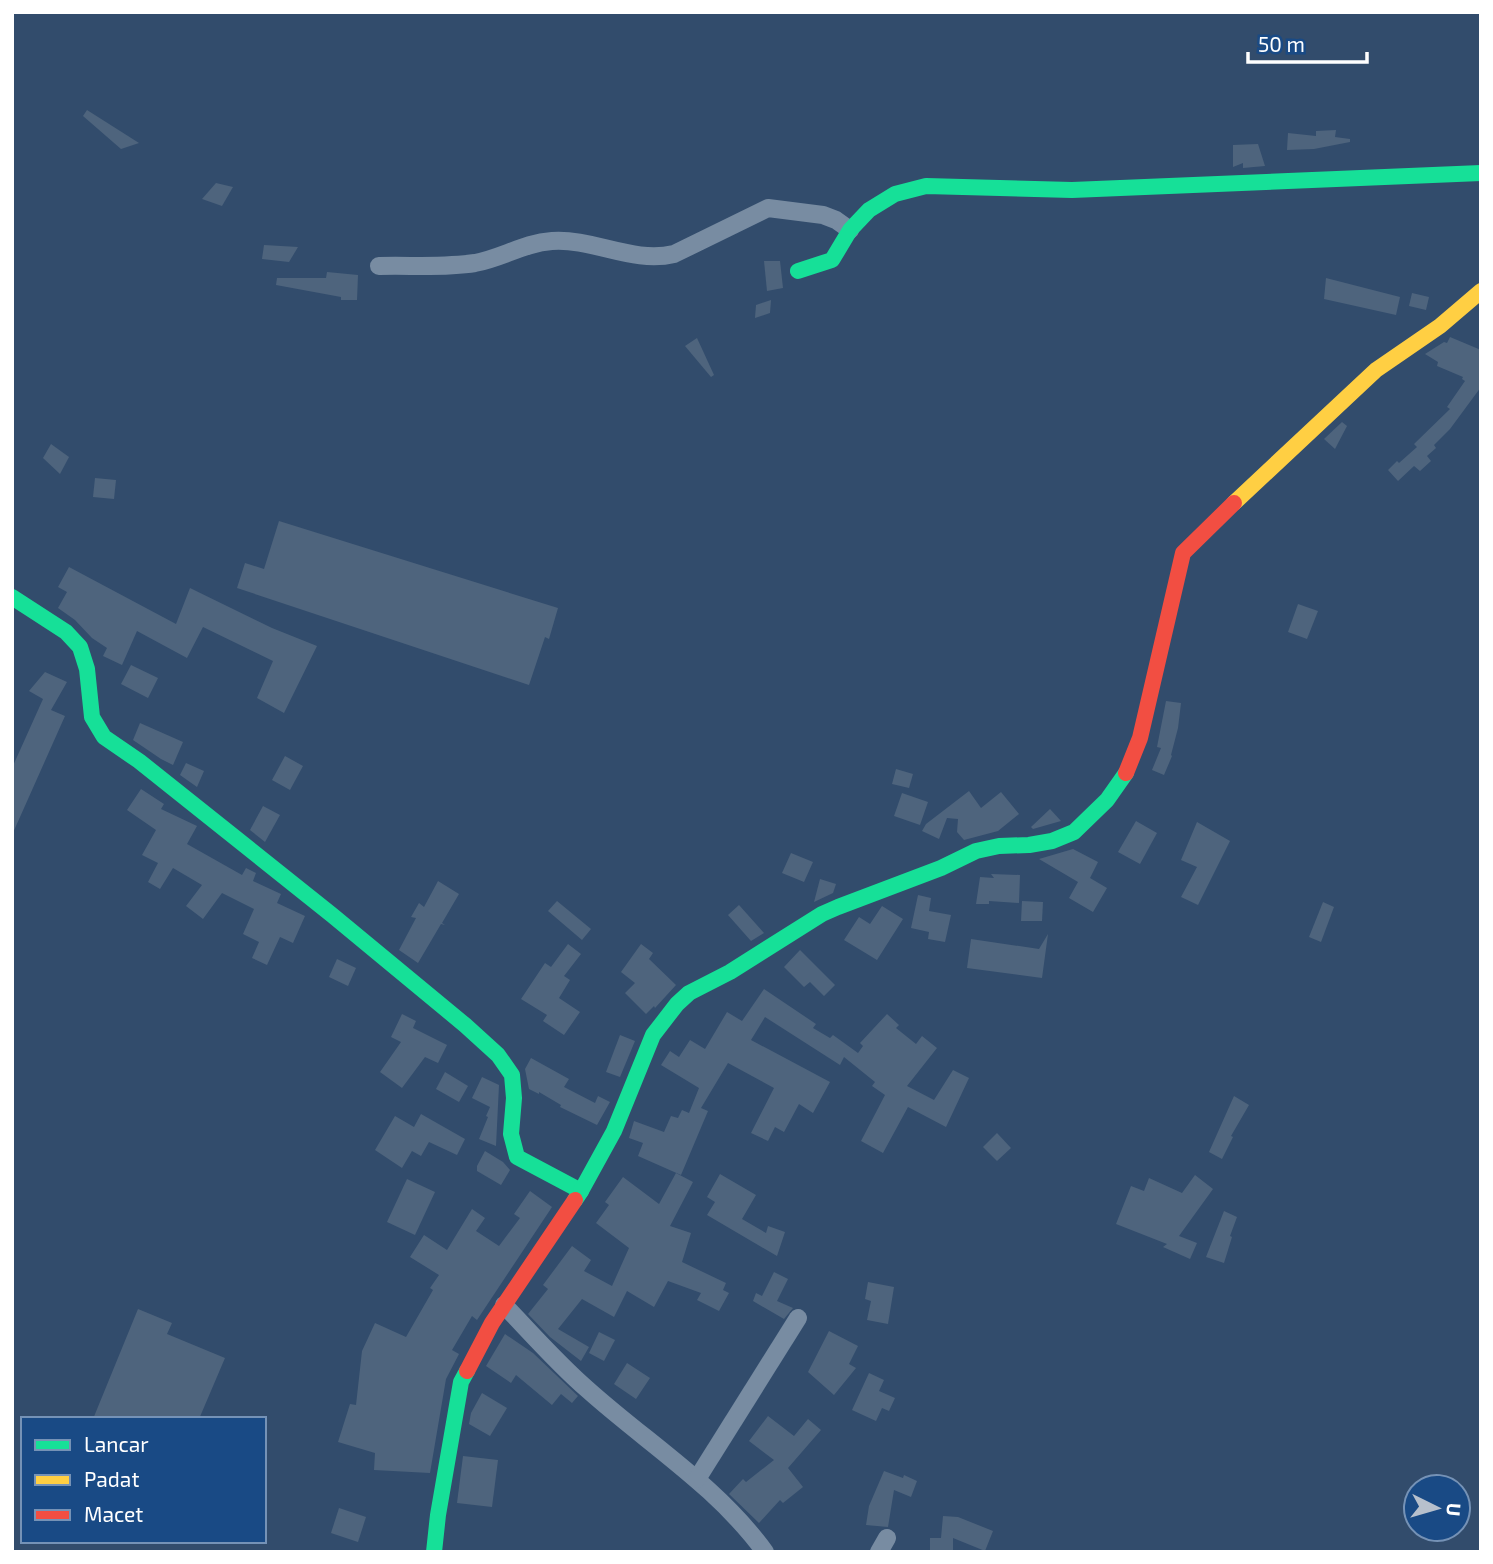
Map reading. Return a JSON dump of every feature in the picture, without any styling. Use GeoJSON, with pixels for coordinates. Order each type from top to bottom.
{"type":"FeatureCollection","features":[{"type":"Feature","properties":{"kind":"street"},"geometry":{"type":"LineString","coordinates":[[798,271],[832,260],[850,230],[869,210],[895,194],[926,186],[1072,190],[1481,173]]}},
{"type":"Feature","properties":{"kind":"street"},"geometry":{"type":"LineString","coordinates":[[379,266],[472,264],[493,259],[528,244],[554,241],[580,242],[643,256],[664,256],[674,254],[768,208],[823,215],[850,230]]}},
{"type":"Feature","properties":{"kind":"street"},"geometry":{"type":"LineString","coordinates":[[434,1552],[461,1382],[504,1305],[581,1191],[614,1130],[653,1035],[677,1004],[689,993],[768,950],[829,910],[942,868],[976,851],[1052,841],[1074,832],[1107,800],[1129,768],[1140,738],[1183,553],[1376,370],[1440,326],[1481,291]]}},
{"type":"Feature","properties":{"kind":"street"},"geometry":{"type":"LineString","coordinates":[[12,597],[26,610],[64,629],[79,646],[87,668],[90,714],[103,736],[150,770],[394,966],[487,1045],[509,1068],[515,1096],[509,1137],[511,1148],[517,1157],[581,1191]]}},
{"type":"Feature","properties":{"kind":"street"},"geometry":{"type":"LineString","coordinates":[[504,1305],[586,1388],[697,1479],[765,1552]]}},
{"type":"Feature","properties":{"kind":"street"},"geometry":{"type":"LineString","coordinates":[[697,1479],[798,1318]]}},
{"type":"Feature","properties":{"kind":"building"},"geometry":{"type":"Polygon","coordinates":[[[87,110],[139,143],[121,149],[83,116],[87,110]]]}},
{"type":"Feature","properties":{"kind":"building"},"geometry":{"type":"Polygon","coordinates":[[[1336,130],[1335,137],[1350,139],[1350,142],[1314,149],[1287,150],[1288,133],[1316,136],[1316,131],[1336,130]]]}},
{"type":"Feature","properties":{"kind":"building"},"geometry":{"type":"Polygon","coordinates":[[[1258,144],[1265,166],[1243,168],[1243,163],[1233,167],[1233,145],[1258,144]]]}},
{"type":"Feature","properties":{"kind":"building"},"geometry":{"type":"Polygon","coordinates":[[[216,183],[233,187],[222,206],[202,199],[216,183]]]}},
{"type":"Feature","properties":{"kind":"building"},"geometry":{"type":"Polygon","coordinates":[[[264,245],[298,247],[289,262],[262,259],[264,245]]]}},
{"type":"Feature","properties":{"kind":"building"},"geometry":{"type":"Polygon","coordinates":[[[764,261],[780,261],[783,288],[767,291],[764,261]]]}},
{"type":"Feature","properties":{"kind":"building"},"geometry":{"type":"Polygon","coordinates":[[[327,272],[358,275],[357,300],[341,300],[341,297],[276,285],[277,278],[326,278],[327,272]]]}},
{"type":"Feature","properties":{"kind":"building"},"geometry":{"type":"Polygon","coordinates":[[[1326,278],[1400,297],[1396,315],[1324,299],[1326,278]]]}},
{"type":"Feature","properties":{"kind":"building"},"geometry":{"type":"Polygon","coordinates":[[[1412,293],[1429,297],[1426,310],[1409,306],[1412,293]]]}},
{"type":"Feature","properties":{"kind":"building"},"geometry":{"type":"Polygon","coordinates":[[[771,300],[770,313],[755,318],[756,305],[771,300]]]}},
{"type":"Feature","properties":{"kind":"building"},"geometry":{"type":"Polygon","coordinates":[[[1450,337],[1481,350],[1481,387],[1450,429],[1434,445],[1436,448],[1427,456],[1431,461],[1420,471],[1414,466],[1398,481],[1388,470],[1417,447],[1414,444],[1450,409],[1447,407],[1465,381],[1463,377],[1437,366],[1438,362],[1425,354],[1444,342],[1447,343],[1450,337]]]}},
{"type":"Feature","properties":{"kind":"building"},"geometry":{"type":"Polygon","coordinates":[[[697,338],[714,375],[711,377],[685,346],[697,338]]]}},
{"type":"Feature","properties":{"kind":"building"},"geometry":{"type":"Polygon","coordinates":[[[1342,422],[1347,426],[1335,449],[1324,439],[1342,422]]]}},
{"type":"Feature","properties":{"kind":"building"},"geometry":{"type":"Polygon","coordinates":[[[51,444],[69,457],[60,474],[43,458],[51,444]]]}},
{"type":"Feature","properties":{"kind":"building"},"geometry":{"type":"Polygon","coordinates":[[[95,478],[116,480],[114,499],[93,497],[95,478]]]}},
{"type":"Feature","properties":{"kind":"building"},"geometry":{"type":"Polygon","coordinates":[[[279,521],[558,608],[549,639],[545,637],[529,685],[237,588],[245,563],[264,569],[279,521]]]}},
{"type":"Feature","properties":{"kind":"building"},"geometry":{"type":"Polygon","coordinates":[[[69,567],[176,624],[190,588],[272,628],[317,646],[284,713],[257,698],[273,661],[203,627],[187,658],[137,631],[122,665],[103,656],[107,648],[58,608],[67,592],[58,587],[69,567]]]}},
{"type":"Feature","properties":{"kind":"building"},"geometry":{"type":"Polygon","coordinates":[[[1298,604],[1318,611],[1307,639],[1288,632],[1298,604]]]}},
{"type":"Feature","properties":{"kind":"building"},"geometry":{"type":"Polygon","coordinates":[[[131,665],[158,678],[148,698],[121,684],[131,665]]]}},
{"type":"Feature","properties":{"kind":"building"},"geometry":{"type":"Polygon","coordinates":[[[45,672],[67,682],[51,710],[65,716],[12,835],[12,768],[43,699],[29,691],[45,672]]]}},
{"type":"Feature","properties":{"kind":"building"},"geometry":{"type":"Polygon","coordinates":[[[1166,701],[1181,703],[1172,756],[1164,775],[1152,770],[1161,748],[1157,747],[1166,701]]]}},
{"type":"Feature","properties":{"kind":"building"},"geometry":{"type":"Polygon","coordinates":[[[140,723],[183,742],[173,765],[133,740],[140,723]]]}},
{"type":"Feature","properties":{"kind":"building"},"geometry":{"type":"Polygon","coordinates":[[[285,756],[303,766],[290,790],[272,780],[285,756]]]}},
{"type":"Feature","properties":{"kind":"building"},"geometry":{"type":"Polygon","coordinates":[[[186,763],[204,771],[197,787],[180,775],[186,763]]]}},
{"type":"Feature","properties":{"kind":"building"},"geometry":{"type":"Polygon","coordinates":[[[896,769],[913,774],[909,788],[892,784],[896,769]]]}},
{"type":"Feature","properties":{"kind":"building"},"geometry":{"type":"Polygon","coordinates":[[[141,789],[164,804],[161,809],[197,826],[187,844],[242,875],[246,868],[256,873],[253,881],[281,894],[277,903],[305,916],[293,943],[280,937],[267,965],[252,958],[259,942],[243,934],[254,909],[222,893],[203,919],[186,906],[202,885],[173,868],[160,889],[148,882],[158,863],[142,855],[156,830],[127,810],[141,789]]]}},
{"type":"Feature","properties":{"kind":"building"},"geometry":{"type":"Polygon","coordinates":[[[969,791],[981,808],[1001,792],[1019,814],[998,831],[964,840],[957,832],[958,819],[947,818],[939,839],[922,831],[926,824],[969,791]]]}},
{"type":"Feature","properties":{"kind":"building"},"geometry":{"type":"Polygon","coordinates":[[[902,793],[928,802],[920,825],[894,816],[902,793]]]}},
{"type":"Feature","properties":{"kind":"building"},"geometry":{"type":"Polygon","coordinates":[[[263,806],[280,815],[265,842],[250,830],[263,806]]]}},
{"type":"Feature","properties":{"kind":"building"},"geometry":{"type":"Polygon","coordinates":[[[1050,809],[1061,821],[1033,829],[1031,827],[1050,809]]]}},
{"type":"Feature","properties":{"kind":"building"},"geometry":{"type":"Polygon","coordinates":[[[1136,821],[1157,833],[1140,864],[1118,852],[1136,821]]]}},
{"type":"Feature","properties":{"kind":"building"},"geometry":{"type":"Polygon","coordinates":[[[1197,822],[1230,841],[1198,905],[1181,897],[1197,867],[1181,860],[1197,822]]]}},
{"type":"Feature","properties":{"kind":"building"},"geometry":{"type":"Polygon","coordinates":[[[1073,849],[1098,862],[1090,878],[1107,888],[1093,912],[1069,898],[1078,882],[1039,859],[1073,849]]]}},
{"type":"Feature","properties":{"kind":"building"},"geometry":{"type":"Polygon","coordinates":[[[791,853],[813,862],[804,882],[782,873],[791,853]]]}},
{"type":"Feature","properties":{"kind":"building"},"geometry":{"type":"Polygon","coordinates":[[[991,874],[1020,875],[1019,903],[989,901],[989,904],[976,904],[980,877],[994,878],[991,874]]]}},
{"type":"Feature","properties":{"kind":"building"},"geometry":{"type":"Polygon","coordinates":[[[820,879],[836,884],[833,893],[814,902],[820,879]]]}},
{"type":"Feature","properties":{"kind":"building"},"geometry":{"type":"Polygon","coordinates":[[[438,881],[459,894],[442,923],[445,925],[441,924],[418,963],[399,950],[416,918],[411,917],[419,903],[424,907],[438,881]]]}},
{"type":"Feature","properties":{"kind":"building"},"geometry":{"type":"Polygon","coordinates":[[[918,895],[931,898],[929,911],[951,915],[945,942],[928,939],[929,932],[911,928],[918,895]]]}},
{"type":"Feature","properties":{"kind":"building"},"geometry":{"type":"Polygon","coordinates":[[[557,901],[591,929],[582,940],[548,911],[557,901]]]}},
{"type":"Feature","properties":{"kind":"building"},"geometry":{"type":"Polygon","coordinates":[[[1022,901],[1043,902],[1042,921],[1021,921],[1022,901]]]}},
{"type":"Feature","properties":{"kind":"building"},"geometry":{"type":"Polygon","coordinates":[[[1323,902],[1334,907],[1321,942],[1309,937],[1323,902]]]}},
{"type":"Feature","properties":{"kind":"building"},"geometry":{"type":"Polygon","coordinates":[[[739,905],[764,933],[751,941],[728,915],[739,905]]]}},
{"type":"Feature","properties":{"kind":"building"},"geometry":{"type":"Polygon","coordinates":[[[882,906],[903,919],[877,960],[844,940],[859,917],[870,924],[882,906]]]}},
{"type":"Feature","properties":{"kind":"building"},"geometry":{"type":"Polygon","coordinates":[[[1048,934],[1042,978],[967,968],[971,939],[1039,949],[1048,934]]]}},
{"type":"Feature","properties":{"kind":"building"},"geometry":{"type":"Polygon","coordinates":[[[568,944],[581,954],[564,976],[570,980],[559,998],[580,1012],[564,1035],[543,1021],[547,1015],[521,999],[545,963],[551,967],[568,944]]]}},
{"type":"Feature","properties":{"kind":"building"},"geometry":{"type":"Polygon","coordinates":[[[641,944],[653,953],[649,959],[676,985],[646,1014],[625,993],[635,983],[621,972],[641,944]]]}},
{"type":"Feature","properties":{"kind":"building"},"geometry":{"type":"Polygon","coordinates":[[[800,950],[835,985],[824,996],[810,982],[804,987],[784,967],[800,950]]]}},
{"type":"Feature","properties":{"kind":"building"},"geometry":{"type":"Polygon","coordinates":[[[337,959],[356,968],[348,986],[329,977],[337,959]]]}},
{"type":"Feature","properties":{"kind":"building"},"geometry":{"type":"Polygon","coordinates":[[[764,989],[816,1024],[813,1028],[830,1038],[833,1035],[858,1053],[863,1046],[860,1043],[887,1014],[899,1025],[896,1028],[916,1044],[922,1036],[937,1048],[907,1086],[934,1100],[953,1070],[969,1078],[946,1127],[908,1107],[883,1153],[861,1141],[885,1095],[872,1086],[875,1082],[844,1057],[840,1065],[765,1017],[751,1040],[830,1082],[813,1113],[799,1104],[784,1132],[775,1127],[768,1141],[751,1133],[774,1088],[728,1063],[701,1108],[708,1111],[681,1175],[638,1156],[643,1143],[629,1138],[634,1121],[664,1132],[671,1116],[678,1118],[682,1110],[689,1113],[699,1088],[661,1065],[670,1051],[679,1057],[690,1040],[705,1049],[727,1012],[742,1021],[764,989]]]}},
{"type":"Feature","properties":{"kind":"building"},"geometry":{"type":"Polygon","coordinates":[[[402,1014],[416,1021],[413,1028],[447,1045],[438,1063],[425,1057],[402,1088],[380,1072],[401,1042],[391,1037],[402,1014]]]}},
{"type":"Feature","properties":{"kind":"building"},"geometry":{"type":"Polygon","coordinates":[[[620,1035],[635,1041],[620,1077],[606,1072],[620,1035]]]}},
{"type":"Feature","properties":{"kind":"building"},"geometry":{"type":"Polygon","coordinates":[[[531,1058],[569,1079],[564,1087],[595,1103],[598,1096],[610,1102],[597,1125],[529,1089],[525,1069],[531,1058]]]}},
{"type":"Feature","properties":{"kind":"building"},"geometry":{"type":"Polygon","coordinates":[[[445,1072],[468,1086],[459,1102],[436,1089],[445,1072]]]}},
{"type":"Feature","properties":{"kind":"building"},"geometry":{"type":"Polygon","coordinates":[[[482,1077],[499,1085],[496,1146],[479,1139],[490,1107],[472,1098],[482,1077]]]}},
{"type":"Feature","properties":{"kind":"building"},"geometry":{"type":"Polygon","coordinates":[[[1234,1096],[1249,1105],[1231,1136],[1233,1137],[1222,1159],[1209,1152],[1234,1096]]]}},
{"type":"Feature","properties":{"kind":"building"},"geometry":{"type":"Polygon","coordinates":[[[421,1114],[465,1139],[457,1155],[429,1142],[421,1156],[412,1151],[402,1168],[375,1150],[395,1116],[414,1127],[421,1114]]]}},
{"type":"Feature","properties":{"kind":"building"},"geometry":{"type":"Polygon","coordinates":[[[997,1133],[1011,1148],[997,1161],[983,1147],[997,1133]]]}},
{"type":"Feature","properties":{"kind":"building"},"geometry":{"type":"Polygon","coordinates":[[[485,1151],[503,1162],[510,1170],[501,1185],[477,1171],[485,1151]]]}},
{"type":"Feature","properties":{"kind":"building"},"geometry":{"type":"Polygon","coordinates":[[[676,1173],[693,1182],[670,1226],[691,1233],[682,1262],[726,1283],[723,1290],[729,1293],[719,1311],[697,1300],[701,1293],[668,1281],[654,1307],[627,1291],[614,1317],[582,1299],[558,1329],[589,1347],[581,1361],[550,1337],[528,1314],[548,1289],[543,1285],[572,1246],[591,1260],[584,1271],[612,1286],[629,1248],[596,1223],[609,1205],[605,1202],[623,1177],[659,1204],[676,1173]]]}},
{"type":"Feature","properties":{"kind":"building"},"geometry":{"type":"Polygon","coordinates":[[[720,1174],[756,1195],[742,1219],[766,1233],[768,1226],[785,1232],[777,1256],[707,1215],[715,1202],[707,1197],[720,1174]]]}},
{"type":"Feature","properties":{"kind":"building"},"geometry":{"type":"Polygon","coordinates":[[[1195,1175],[1213,1189],[1179,1236],[1197,1243],[1190,1259],[1163,1247],[1167,1244],[1116,1224],[1131,1186],[1144,1191],[1149,1178],[1182,1193],[1195,1175]]]}},
{"type":"Feature","properties":{"kind":"building"},"geometry":{"type":"Polygon","coordinates":[[[407,1179],[435,1192],[415,1235],[387,1222],[407,1179]]]}},
{"type":"Feature","properties":{"kind":"building"},"geometry":{"type":"Polygon","coordinates":[[[530,1191],[552,1207],[477,1320],[472,1316],[452,1350],[459,1354],[446,1379],[430,1473],[374,1470],[375,1453],[338,1442],[350,1404],[356,1405],[362,1351],[375,1323],[406,1337],[439,1275],[410,1257],[424,1235],[447,1250],[472,1209],[485,1218],[476,1231],[499,1246],[520,1218],[514,1214],[530,1191]]]}},
{"type":"Feature","properties":{"kind":"building"},"geometry":{"type":"Polygon","coordinates":[[[1224,1211],[1237,1217],[1224,1263],[1206,1257],[1224,1211]]]}},
{"type":"Feature","properties":{"kind":"building"},"geometry":{"type":"Polygon","coordinates":[[[774,1272],[788,1279],[777,1301],[793,1308],[784,1319],[753,1301],[756,1293],[762,1296],[774,1272]]]}},
{"type":"Feature","properties":{"kind":"building"},"geometry":{"type":"Polygon","coordinates":[[[868,1282],[894,1287],[888,1324],[867,1320],[871,1301],[865,1299],[868,1282]]]}},
{"type":"Feature","properties":{"kind":"building"},"geometry":{"type":"Polygon","coordinates":[[[138,1309],[172,1323],[167,1334],[225,1358],[200,1417],[94,1417],[138,1309]]]}},
{"type":"Feature","properties":{"kind":"building"},"geometry":{"type":"Polygon","coordinates":[[[829,1331],[858,1346],[849,1364],[856,1368],[834,1395],[808,1372],[829,1331]]]}},
{"type":"Feature","properties":{"kind":"building"},"geometry":{"type":"Polygon","coordinates":[[[599,1332],[615,1340],[604,1361],[589,1353],[599,1332]]]}},
{"type":"Feature","properties":{"kind":"building"},"geometry":{"type":"Polygon","coordinates":[[[505,1334],[533,1353],[578,1396],[572,1403],[561,1394],[552,1405],[516,1375],[511,1383],[486,1366],[505,1334]]]}},
{"type":"Feature","properties":{"kind":"building"},"geometry":{"type":"Polygon","coordinates":[[[627,1363],[650,1378],[636,1399],[614,1384],[627,1363]]]}},
{"type":"Feature","properties":{"kind":"building"},"geometry":{"type":"Polygon","coordinates":[[[869,1373],[884,1380],[879,1391],[895,1398],[889,1411],[882,1408],[876,1421],[852,1410],[869,1373]]]}},
{"type":"Feature","properties":{"kind":"building"},"geometry":{"type":"Polygon","coordinates":[[[482,1393],[507,1408],[490,1436],[469,1424],[471,1413],[482,1393]]]}},
{"type":"Feature","properties":{"kind":"building"},"geometry":{"type":"Polygon","coordinates":[[[768,1416],[794,1436],[808,1419],[821,1430],[788,1468],[803,1487],[783,1503],[780,1500],[759,1523],[729,1494],[743,1479],[746,1482],[774,1460],[749,1441],[768,1416]]]}},
{"type":"Feature","properties":{"kind":"building"},"geometry":{"type":"Polygon","coordinates":[[[463,1456],[498,1460],[492,1507],[457,1503],[463,1456]]]}},
{"type":"Feature","properties":{"kind":"building"},"geometry":{"type":"Polygon","coordinates":[[[884,1471],[917,1481],[911,1497],[894,1490],[888,1527],[866,1525],[869,1506],[884,1471]]]}},
{"type":"Feature","properties":{"kind":"building"},"geometry":{"type":"Polygon","coordinates":[[[339,1508],[366,1517],[358,1542],[331,1533],[339,1508]]]}},
{"type":"Feature","properties":{"kind":"building"},"geometry":{"type":"Polygon","coordinates":[[[943,1516],[958,1517],[993,1531],[985,1551],[953,1538],[953,1552],[930,1552],[930,1538],[941,1538],[943,1516]]]}},
{"type":"Feature","properties":{"kind":"traffic: fast"},"geometry":{"type":"LineString","coordinates":[[798,271],[832,260],[850,230],[869,210],[895,194],[926,186],[1072,190],[1481,173]]}},
{"type":"Feature","properties":{"kind":"traffic: fast"},"geometry":{"type":"LineString","coordinates":[[12,597],[66,632],[80,647],[87,669],[92,717],[104,737],[139,761],[332,915],[498,1055],[512,1075],[514,1098],[511,1134],[517,1157],[581,1191],[575,1200]]}},
{"type":"Feature","properties":{"kind":"traffic: fast"},"geometry":{"type":"LineString","coordinates":[[581,1191],[614,1131],[653,1035],[689,993],[730,972],[822,914],[838,907],[941,868],[976,851],[1052,841],[1074,832],[1107,800],[1126,773]]}},
{"type":"Feature","properties":{"kind":"traffic: fast"},"geometry":{"type":"LineString","coordinates":[[434,1552],[461,1382],[467,1371]]}},
{"type":"Feature","properties":{"kind":"traffic: slow"},"geometry":{"type":"LineString","coordinates":[[1234,503],[1376,370],[1440,326],[1481,291]]}},
{"type":"Feature","properties":{"kind":"traffic: jam"},"geometry":{"type":"LineString","coordinates":[[1126,773],[1140,738],[1183,553],[1234,503]]}},
{"type":"Feature","properties":{"kind":"traffic: jam"},"geometry":{"type":"LineString","coordinates":[[467,1371],[492,1323],[575,1200]]}}]}
